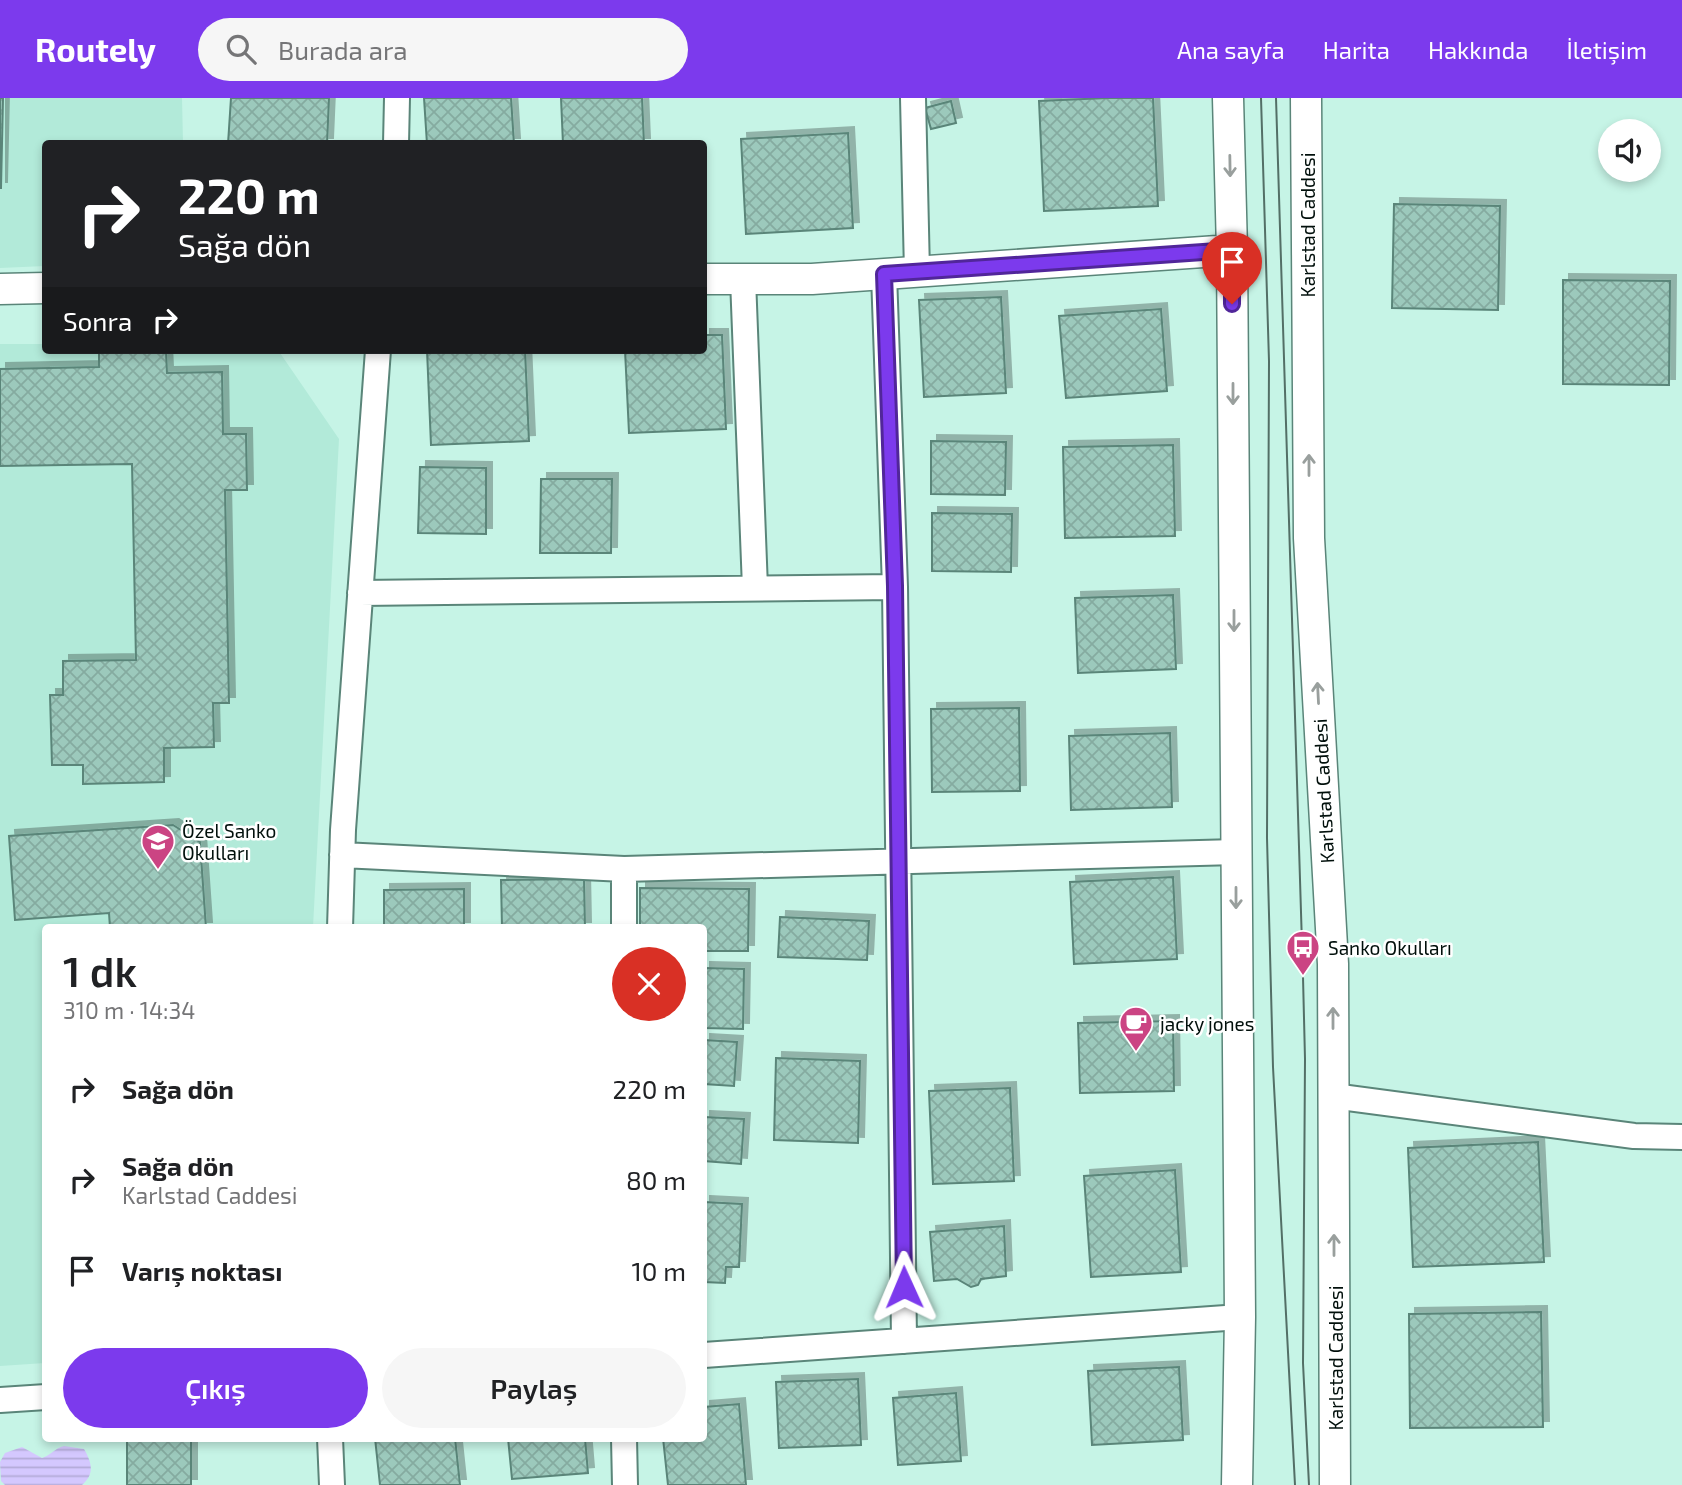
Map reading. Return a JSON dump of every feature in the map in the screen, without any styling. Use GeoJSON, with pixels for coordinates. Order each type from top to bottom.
{"type":"FeatureCollection","features":[{"type":"Feature","properties":{"kind":"street"},"geometry":{"type":"LineString","coordinates":[[396,140],[397,98]]}},
{"type":"Feature","properties":{"kind":"street"},"geometry":{"type":"LineString","coordinates":[[913,98],[917,272]]}},
{"type":"Feature","properties":{"kind":"street"},"geometry":{"type":"LineString","coordinates":[[1228,98],[1232,250],[1241,1317],[1237,1485]]}},
{"type":"Feature","properties":{"kind":"street","name":"Karlstad Caddesi"},"geometry":{"type":"LineString","coordinates":[[1306,98],[1309,538],[1332,964],[1335,1485]]}},
{"type":"Feature","properties":{"kind":"street"},"geometry":{"type":"LineString","coordinates":[[707,279],[812,279],[1232,250]]}},
{"type":"Feature","properties":{"kind":"street"},"geometry":{"type":"LineString","coordinates":[[884,274],[895,586],[904,1341]]}},
{"type":"Feature","properties":{"kind":"street"},"geometry":{"type":"LineString","coordinates":[[743,279],[755,588]]}},
{"type":"Feature","properties":{"kind":"street"},"geometry":{"type":"LineString","coordinates":[[0,289],[42,288]]}},
{"type":"Feature","properties":{"kind":"street"},"geometry":{"type":"LineString","coordinates":[[340,924],[342,855],[378,354]]}},
{"type":"Feature","properties":{"kind":"street"},"geometry":{"type":"LineString","coordinates":[[360,593],[895,586]]}},
{"type":"Feature","properties":{"kind":"street"},"geometry":{"type":"LineString","coordinates":[[342,855],[624,869],[1236,852]]}},
{"type":"Feature","properties":{"kind":"street"},"geometry":{"type":"LineString","coordinates":[[624,869],[624,924]]}},
{"type":"Feature","properties":{"kind":"street"},"geometry":{"type":"LineString","coordinates":[[1333,1096],[1634,1136],[1682,1137]]}},
{"type":"Feature","properties":{"kind":"street"},"geometry":{"type":"LineString","coordinates":[[707,1355],[1241,1317]]}},
{"type":"Feature","properties":{"kind":"street"},"geometry":{"type":"LineString","coordinates":[[0,1400],[42,1397]]}},
{"type":"Feature","properties":{"kind":"street"},"geometry":{"type":"LineString","coordinates":[[330,1442],[332,1485]]}},
{"type":"Feature","properties":{"kind":"street"},"geometry":{"type":"LineString","coordinates":[[624,1442],[625,1485]]}},
{"type":"Feature","properties":{"kind":"shaded area"},"geometry":{"type":"Polygon","coordinates":[[[0,98],[182,98],[183,140],[42,140],[42,266],[0,268],[0,98]]]}},
{"type":"Feature","properties":{"kind":"shaded area","name":"Özel Sanko Okulları"},"geometry":{"type":"Polygon","coordinates":[[[0,344],[42,344],[42,354],[281,354],[339,439],[313,924],[42,924],[42,1363],[0,1366],[0,344]]]}},
{"type":"Feature","properties":{"kind":"shaded area"},"geometry":{"type":"Polygon","coordinates":[[[64,1446],[84,1449],[87,1454],[90,1472],[82,1485],[5,1485],[1,1481],[0,1462],[5,1453],[22,1447],[42,1458],[64,1446]]]}},
{"type":"Feature","properties":{"kind":"building"},"geometry":{"type":"Polygon","coordinates":[[[0,98],[3,98],[1,188],[0,188],[0,98]]]}},
{"type":"Feature","properties":{"kind":"building"},"geometry":{"type":"Polygon","coordinates":[[[231,98],[329,98],[327,140],[228,140],[231,98]]]}},
{"type":"Feature","properties":{"kind":"building"},"geometry":{"type":"Polygon","coordinates":[[[424,98],[511,98],[514,140],[427,140],[424,98]]]}},
{"type":"Feature","properties":{"kind":"building"},"geometry":{"type":"Polygon","coordinates":[[[561,98],[642,98],[644,140],[563,140],[561,98]]]}},
{"type":"Feature","properties":{"kind":"building"},"geometry":{"type":"Polygon","coordinates":[[[1153,98],[1158,206],[1044,211],[1039,101],[1153,98]]]}},
{"type":"Feature","properties":{"kind":"building"},"geometry":{"type":"Polygon","coordinates":[[[951,101],[956,123],[931,129],[925,108],[951,101]]]}},
{"type":"Feature","properties":{"kind":"building"},"geometry":{"type":"Polygon","coordinates":[[[848,133],[853,228],[746,234],[741,139],[848,133]]]}},
{"type":"Feature","properties":{"kind":"building"},"geometry":{"type":"Polygon","coordinates":[[[1394,204],[1500,206],[1498,310],[1392,308],[1394,204]]]}},
{"type":"Feature","properties":{"kind":"building"},"geometry":{"type":"Polygon","coordinates":[[[1563,280],[1670,281],[1669,385],[1563,384],[1563,280]]]}},
{"type":"Feature","properties":{"kind":"building"},"geometry":{"type":"Polygon","coordinates":[[[1001,297],[1006,393],[924,397],[919,300],[1001,297]]]}},
{"type":"Feature","properties":{"kind":"building"},"geometry":{"type":"Polygon","coordinates":[[[1161,309],[1167,391],[1066,398],[1059,316],[1161,309]]]}},
{"type":"Feature","properties":{"kind":"building"},"geometry":{"type":"Polygon","coordinates":[[[707,335],[722,335],[726,429],[629,433],[625,354],[707,354],[707,335]]]}},
{"type":"Feature","properties":{"kind":"building"},"geometry":{"type":"Polygon","coordinates":[[[99,354],[166,354],[167,373],[222,372],[223,434],[246,434],[247,490],[225,490],[229,703],[213,703],[214,747],[164,748],[164,782],[83,784],[83,765],[52,765],[50,695],[63,695],[63,661],[136,660],[132,464],[0,466],[0,369],[99,367],[99,354]]]}},
{"type":"Feature","properties":{"kind":"building"},"geometry":{"type":"Polygon","coordinates":[[[427,354],[525,354],[529,441],[431,445],[427,354]]]}},
{"type":"Feature","properties":{"kind":"building"},"geometry":{"type":"Polygon","coordinates":[[[931,441],[1006,442],[1005,495],[931,494],[931,441]]]}},
{"type":"Feature","properties":{"kind":"building"},"geometry":{"type":"Polygon","coordinates":[[[1173,445],[1175,536],[1065,538],[1063,447],[1173,445]]]}},
{"type":"Feature","properties":{"kind":"building"},"geometry":{"type":"Polygon","coordinates":[[[420,467],[486,468],[486,534],[418,533],[420,467]]]}},
{"type":"Feature","properties":{"kind":"building"},"geometry":{"type":"Polygon","coordinates":[[[541,479],[612,479],[611,553],[540,553],[541,479]]]}},
{"type":"Feature","properties":{"kind":"building"},"geometry":{"type":"Polygon","coordinates":[[[932,513],[1012,514],[1011,572],[932,571],[932,513]]]}},
{"type":"Feature","properties":{"kind":"building"},"geometry":{"type":"Polygon","coordinates":[[[1173,595],[1176,669],[1078,673],[1075,598],[1173,595]]]}},
{"type":"Feature","properties":{"kind":"building"},"geometry":{"type":"Polygon","coordinates":[[[1019,708],[1020,791],[932,792],[931,709],[1019,708]]]}},
{"type":"Feature","properties":{"kind":"building"},"geometry":{"type":"Polygon","coordinates":[[[1170,733],[1172,807],[1071,810],[1069,736],[1170,733]]]}},
{"type":"Feature","properties":{"kind":"building"},"geometry":{"type":"Polygon","coordinates":[[[173,825],[200,842],[206,924],[110,924],[109,913],[15,920],[9,836],[173,825]]]}},
{"type":"Feature","properties":{"kind":"building"},"geometry":{"type":"Polygon","coordinates":[[[1173,877],[1177,959],[1074,964],[1070,882],[1173,877]]]}},
{"type":"Feature","properties":{"kind":"building"},"geometry":{"type":"Polygon","coordinates":[[[584,879],[585,924],[502,924],[501,880],[584,879]]]}},
{"type":"Feature","properties":{"kind":"building"},"geometry":{"type":"Polygon","coordinates":[[[640,888],[749,889],[748,951],[707,951],[707,924],[640,924],[640,888]]]}},
{"type":"Feature","properties":{"kind":"building"},"geometry":{"type":"Polygon","coordinates":[[[464,889],[464,924],[384,924],[384,890],[464,889]]]}},
{"type":"Feature","properties":{"kind":"building"},"geometry":{"type":"Polygon","coordinates":[[[780,917],[869,921],[867,960],[778,957],[780,917]]]}},
{"type":"Feature","properties":{"kind":"building"},"geometry":{"type":"Polygon","coordinates":[[[707,968],[744,969],[743,1029],[707,1028],[707,968]]]}},
{"type":"Feature","properties":{"kind":"building"},"geometry":{"type":"Polygon","coordinates":[[[1173,1021],[1174,1091],[1080,1093],[1078,1023],[1173,1021]]]}},
{"type":"Feature","properties":{"kind":"building"},"geometry":{"type":"Polygon","coordinates":[[[707,1040],[737,1042],[734,1086],[707,1084],[707,1040]]]}},
{"type":"Feature","properties":{"kind":"building"},"geometry":{"type":"Polygon","coordinates":[[[776,1058],[860,1061],[858,1143],[774,1140],[776,1058]]]}},
{"type":"Feature","properties":{"kind":"building"},"geometry":{"type":"Polygon","coordinates":[[[1010,1088],[1014,1181],[933,1184],[929,1091],[1010,1088]]]}},
{"type":"Feature","properties":{"kind":"building"},"geometry":{"type":"Polygon","coordinates":[[[707,1117],[744,1119],[741,1164],[707,1161],[707,1117]]]}},
{"type":"Feature","properties":{"kind":"building"},"geometry":{"type":"Polygon","coordinates":[[[1538,1142],[1544,1262],[1413,1267],[1408,1148],[1538,1142]]]}},
{"type":"Feature","properties":{"kind":"building"},"geometry":{"type":"Polygon","coordinates":[[[1175,1170],[1181,1272],[1091,1277],[1084,1176],[1175,1170]]]}},
{"type":"Feature","properties":{"kind":"building"},"geometry":{"type":"Polygon","coordinates":[[[707,1202],[742,1204],[739,1267],[726,1267],[725,1283],[707,1282],[707,1202]]]}},
{"type":"Feature","properties":{"kind":"building"},"geometry":{"type":"Polygon","coordinates":[[[1004,1226],[1006,1276],[981,1279],[978,1285],[971,1287],[957,1279],[934,1281],[930,1232],[1004,1226]]]}},
{"type":"Feature","properties":{"kind":"building"},"geometry":{"type":"Polygon","coordinates":[[[1541,1312],[1543,1427],[1410,1428],[1409,1314],[1541,1312]]]}},
{"type":"Feature","properties":{"kind":"building"},"geometry":{"type":"Polygon","coordinates":[[[1179,1367],[1183,1440],[1092,1445],[1088,1371],[1179,1367]]]}},
{"type":"Feature","properties":{"kind":"building"},"geometry":{"type":"Polygon","coordinates":[[[858,1379],[861,1445],[779,1448],[776,1382],[858,1379]]]}},
{"type":"Feature","properties":{"kind":"building"},"geometry":{"type":"Polygon","coordinates":[[[956,1393],[961,1461],[898,1465],[893,1398],[956,1393]]]}},
{"type":"Feature","properties":{"kind":"building"},"geometry":{"type":"Polygon","coordinates":[[[739,1404],[746,1485],[668,1485],[663,1442],[707,1442],[707,1407],[739,1404]]]}},
{"type":"Feature","properties":{"kind":"building"},"geometry":{"type":"Polygon","coordinates":[[[127,1442],[191,1442],[191,1485],[127,1485],[127,1442]]]}},
{"type":"Feature","properties":{"kind":"building"},"geometry":{"type":"Polygon","coordinates":[[[375,1442],[455,1442],[460,1485],[380,1485],[375,1442]]]}},
{"type":"Feature","properties":{"kind":"building"},"geometry":{"type":"Polygon","coordinates":[[[508,1442],[585,1442],[588,1473],[512,1479],[508,1442]]]}},
{"type":"Feature","properties":{"kind":"tram line"},"geometry":{"type":"LineString","coordinates":[[1261,98],[1269,361],[1267,838],[1273,1067],[1295,1485]]}},
{"type":"Feature","properties":{"kind":"tram line"},"geometry":{"type":"LineString","coordinates":[[1276,98],[1305,1059],[1303,1363],[1309,1485]]}},
{"type":"Feature","properties":{"kind":"place","name":"Özel Sanko Okulları"},"geometry":{"type":"Point","coordinates":[158,871]}},
{"type":"Feature","properties":{"kind":"place","name":"Sanko Okulları"},"geometry":{"type":"Point","coordinates":[1303,977]}},
{"type":"Feature","properties":{"kind":"place","name":"jacky jones"},"geometry":{"type":"Point","coordinates":[1136,1053]}},
{"type":"Feature","properties":{"kind":"route"},"geometry":{"type":"LineString","coordinates":[[904,1287],[895,586],[884,274],[1232,250],[1232,304]]}}]}
